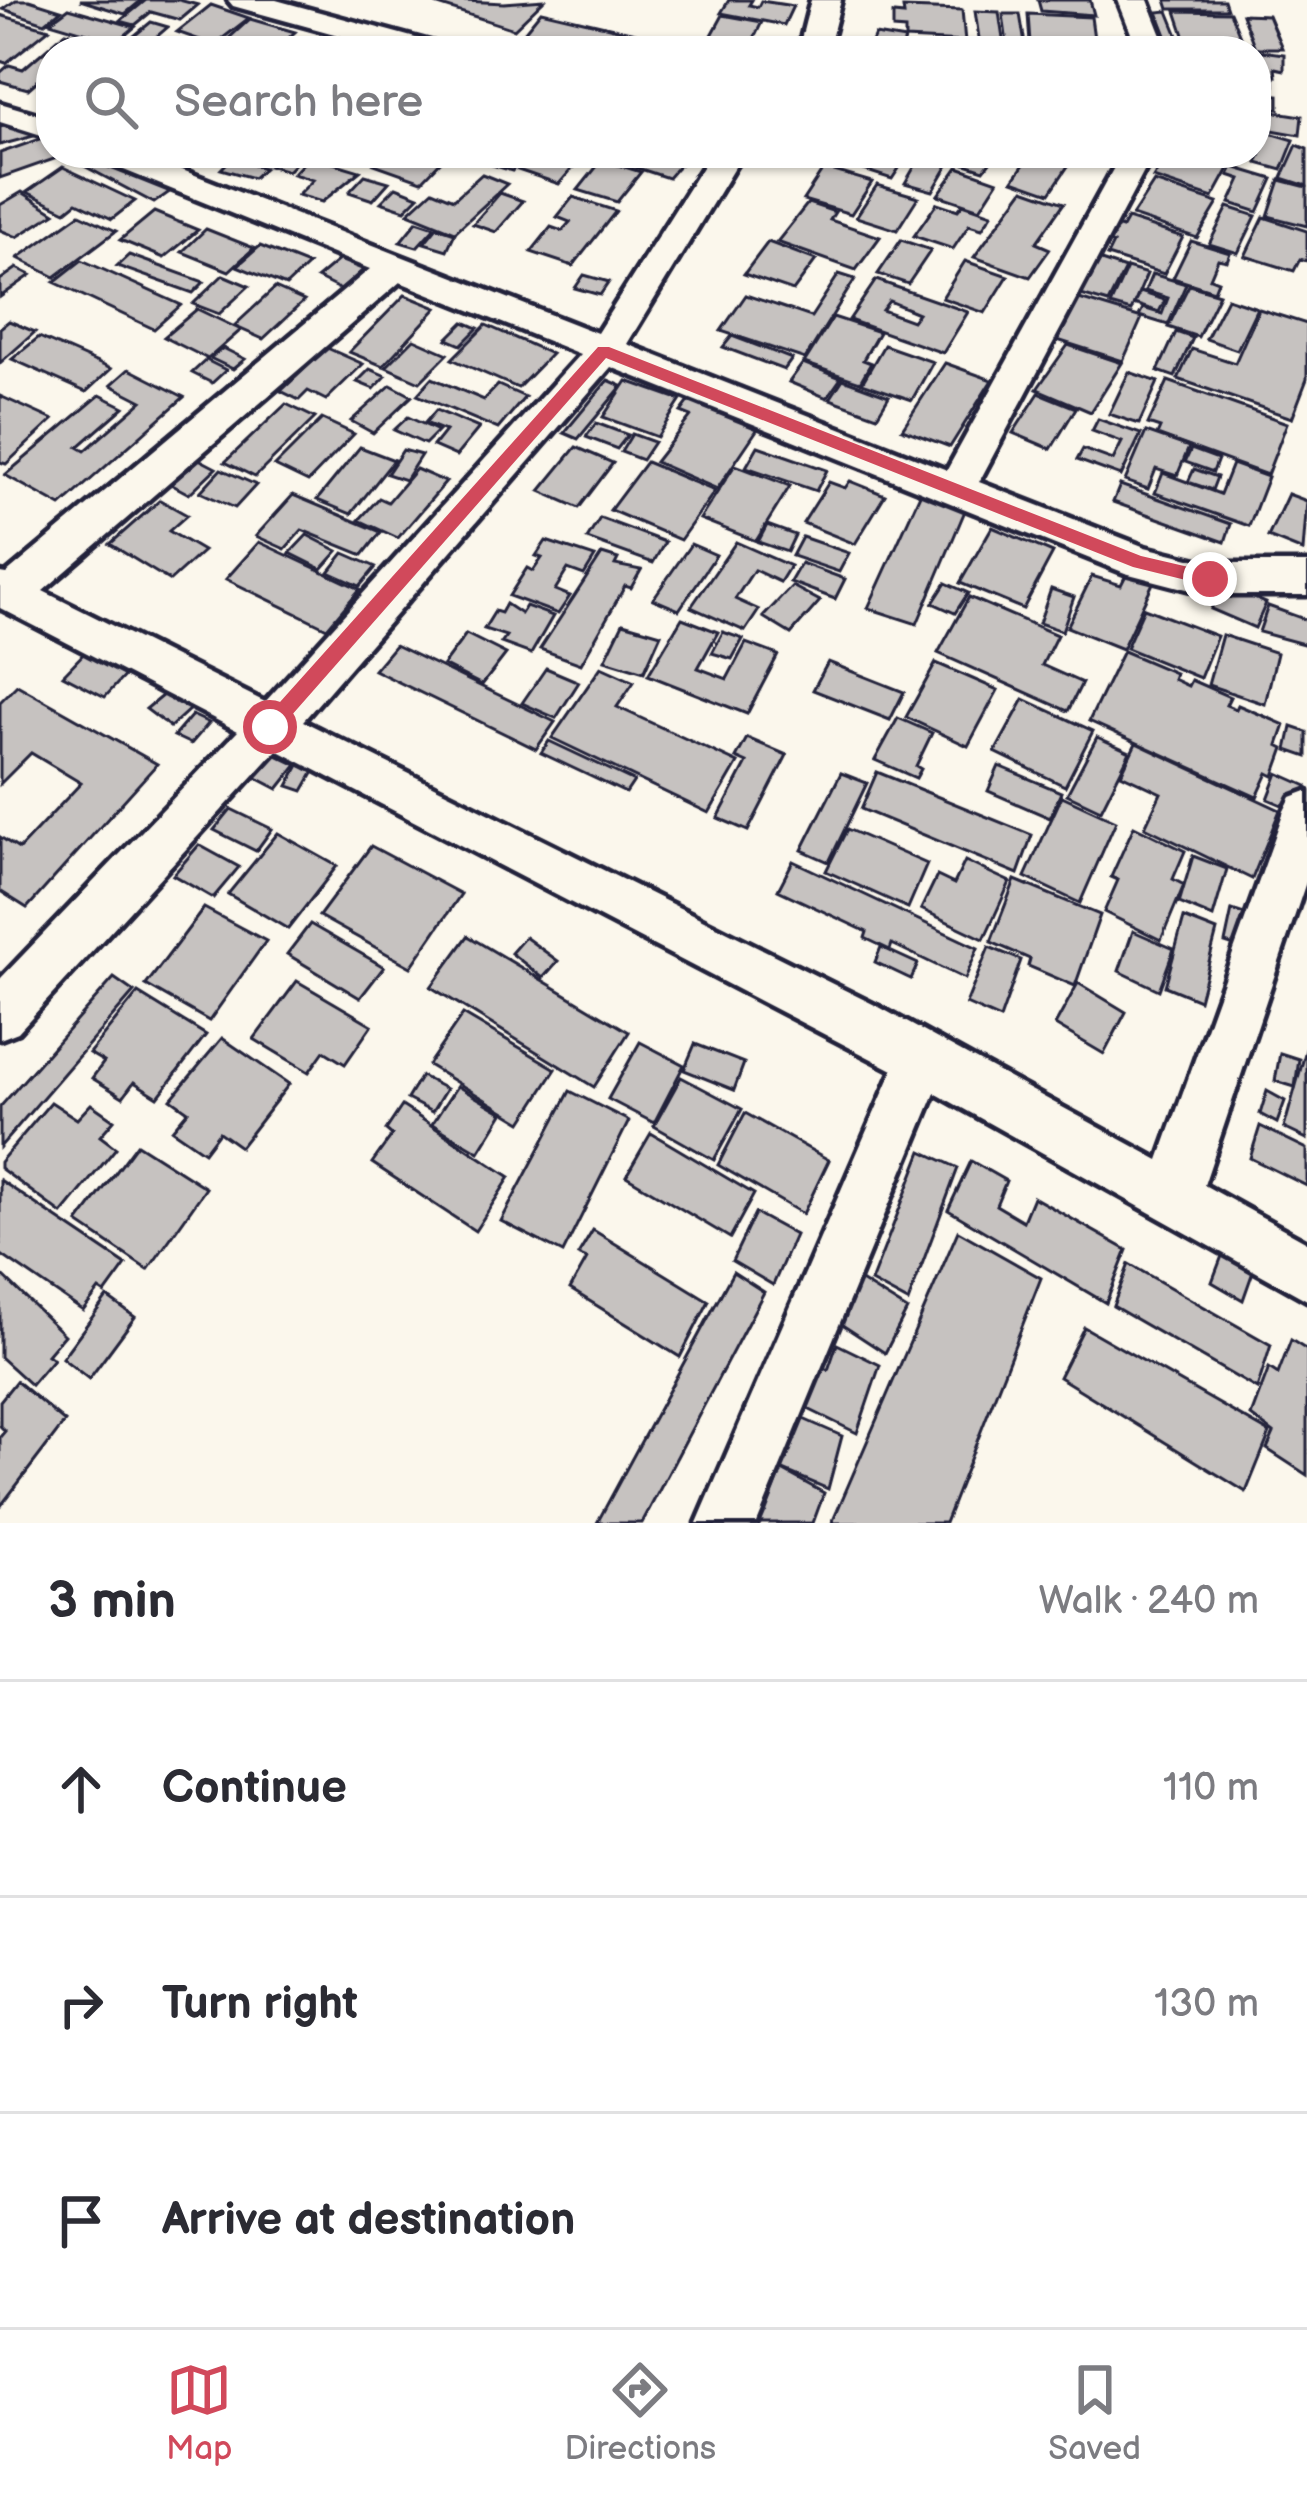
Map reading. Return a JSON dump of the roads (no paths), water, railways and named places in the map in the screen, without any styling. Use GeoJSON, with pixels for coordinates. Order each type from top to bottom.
{"type":"FeatureCollection","features":[{"type":"Feature","properties":{"kind":"street"},"geometry":{"type":"LineString","coordinates":[[244,0],[375,36]]}},
{"type":"Feature","properties":{"kind":"street"},"geometry":{"type":"LineString","coordinates":[[817,36],[826,0]]}},
{"type":"Feature","properties":{"kind":"street"},"geometry":{"type":"LineString","coordinates":[[1133,0],[1148,36]]}},
{"type":"Feature","properties":{"kind":"street"},"geometry":{"type":"LineString","coordinates":[[0,112],[36,123]]}},
{"type":"Feature","properties":{"kind":"street"},"geometry":{"type":"LineString","coordinates":[[147,168],[1171,573],[1210,579],[1307,579]]}},
{"type":"Feature","properties":{"kind":"street"},"geometry":{"type":"LineString","coordinates":[[0,1015],[270,727],[604,351],[718,168]]}},
{"type":"Feature","properties":{"kind":"street"},"geometry":{"type":"LineString","coordinates":[[955,490],[1130,168]]}},
{"type":"Feature","properties":{"kind":"street"},"geometry":{"type":"LineString","coordinates":[[394,268],[5,592],[924,1058],[1307,1272]]}},
{"type":"Feature","properties":{"kind":"street"},"geometry":{"type":"LineString","coordinates":[[1173,1197],[1307,812]]}},
{"type":"Feature","properties":{"kind":"street"},"geometry":{"type":"LineString","coordinates":[[727,1523],[924,1058]]}}]}
